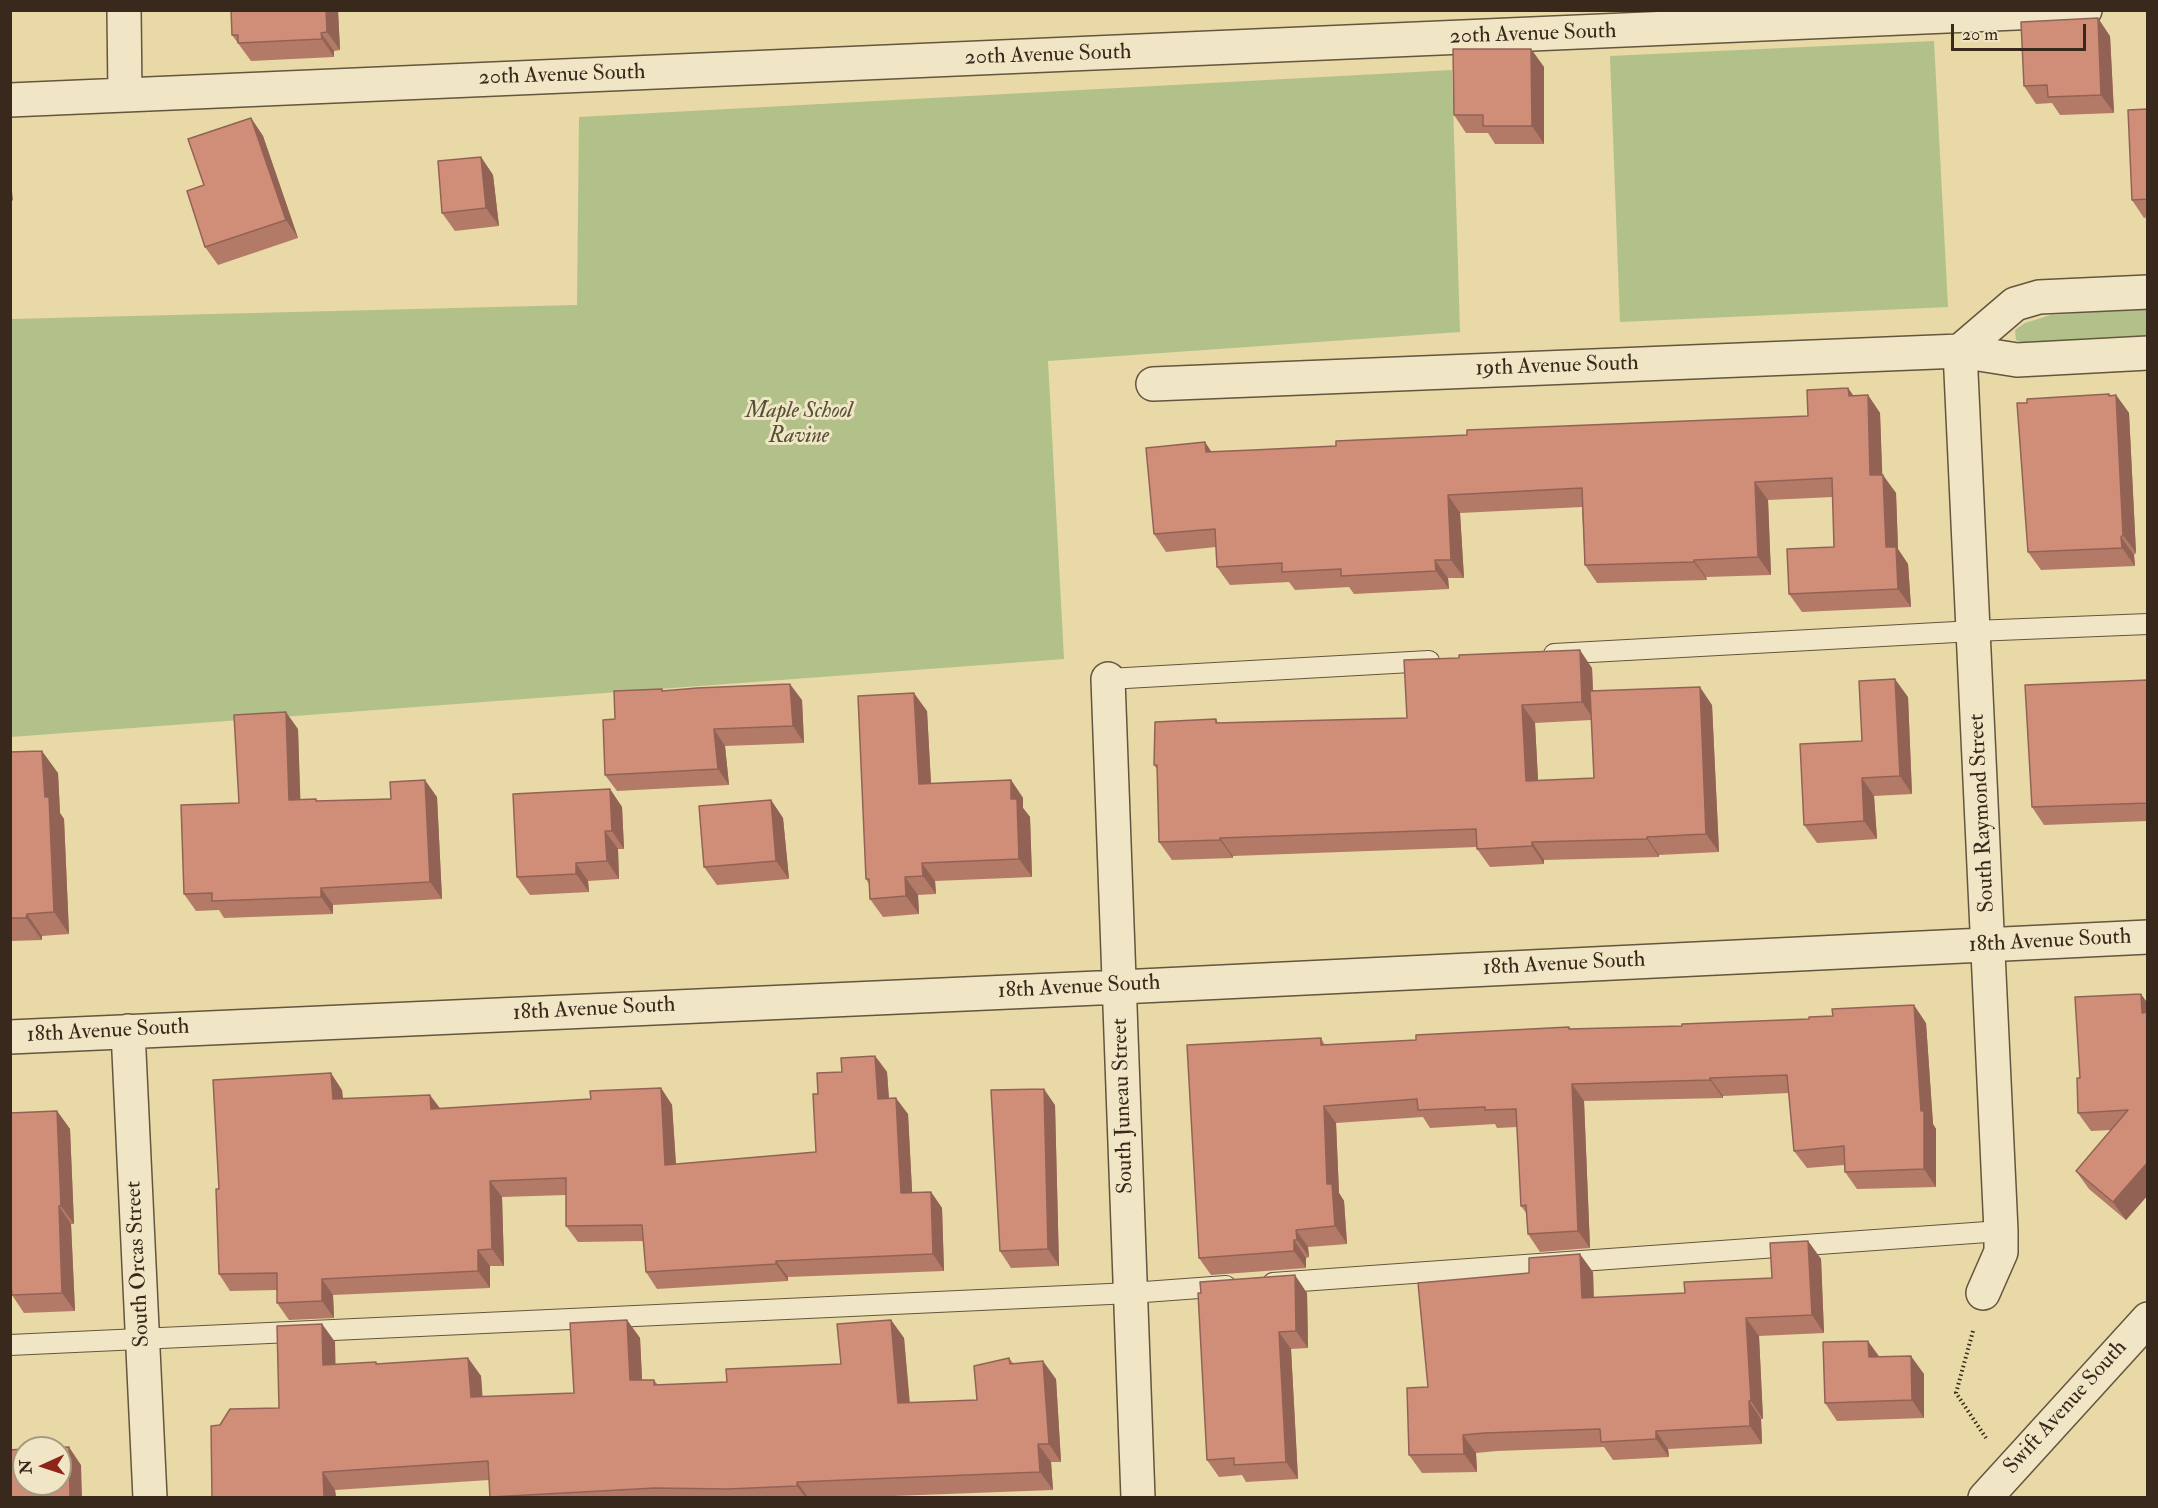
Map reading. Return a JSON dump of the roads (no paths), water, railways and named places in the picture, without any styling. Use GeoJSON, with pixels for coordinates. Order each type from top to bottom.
{"type":"FeatureCollection","features":[{"type":"Feature","properties":{"kind":"street"},"geometry":{"type":"LineString","coordinates":[[124,10],[125,95]]}},
{"type":"Feature","properties":{"kind":"street","name":"20th Avenue South"},"geometry":{"type":"LineString","coordinates":[[10,100],[2085,10]]}},
{"type":"Feature","properties":{"kind":"street"},"geometry":{"type":"LineString","coordinates":[[1960,351],[2015,304],[2039,297],[2148,292]]}},
{"type":"Feature","properties":{"kind":"street","name":"19th Avenue South"},"geometry":{"type":"LineString","coordinates":[[1153,384],[1960,351],[2017,360],[2148,353]]}},
{"type":"Feature","properties":{"kind":"street","name":"South Raymond Street"},"geometry":{"type":"LineString","coordinates":[[1960,351],[2001,1231],[2001,1252],[1983,1293]]}},
{"type":"Feature","properties":{"kind":"street","name":"South Juneau Street"},"geometry":{"type":"LineString","coordinates":[[1108,679],[1138,1497]]}},
{"type":"Feature","properties":{"kind":"street","name":"18th Avenue South"},"geometry":{"type":"LineString","coordinates":[[10,1037],[1120,987],[2148,937]]}},
{"type":"Feature","properties":{"kind":"street","name":"South Orcas Street"},"geometry":{"type":"LineString","coordinates":[[128,1031],[150,1497]]}},
{"type":"Feature","properties":{"kind":"street","name":"Swift Avenue South"},"geometry":{"type":"LineString","coordinates":[[1985,1497],[2148,1319]]}},
{"type":"Feature","properties":{"kind":"lane"},"geometry":{"type":"LineString","coordinates":[[1535,655],[2148,624]]}},
{"type":"Feature","properties":{"kind":"lane"},"geometry":{"type":"LineString","coordinates":[[1108,679],[1452,660]]}},
{"type":"Feature","properties":{"kind":"lane"},"geometry":{"type":"LineString","coordinates":[[10,1345],[1131,1293],[2001,1231]]}},
{"type":"Feature","properties":{"kind":"park label","name":"Maple School Ravine"},"geometry":{"type":"Point","coordinates":[799,425]}}]}
